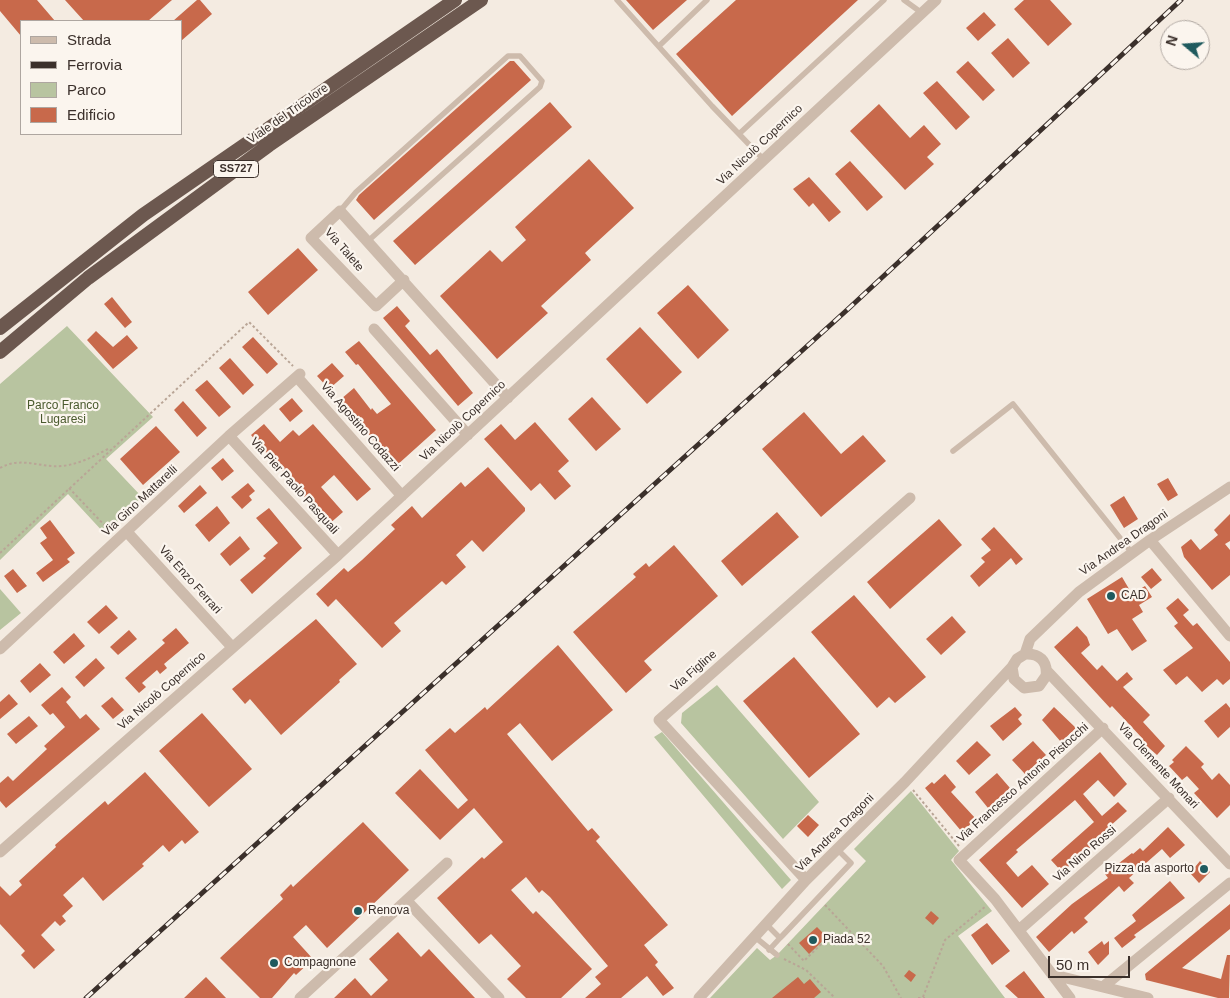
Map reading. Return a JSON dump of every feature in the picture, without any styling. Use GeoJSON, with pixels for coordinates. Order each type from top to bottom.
{"type":"FeatureCollection","features":[{"type":"Feature","properties":{"kind":"highway","name":"Viale del Tricolore"},"geometry":{"type":"LineString","coordinates":[[0,328],[142,214],[455,0]]}},
{"type":"Feature","properties":{"kind":"highway","name":"Viale del Tricolore"},"geometry":{"type":"LineString","coordinates":[[0,352],[88,278],[253,156],[481,0]]}},
{"type":"Feature","properties":{"kind":"street","name":"Via Nicolò Copernico"},"geometry":{"type":"LineString","coordinates":[[0,852],[338,555],[936,0]]}},
{"type":"Feature","properties":{"kind":"street","name":"Via Talete"},"geometry":{"type":"LineString","coordinates":[[404,280],[376,306],[311,238],[340,211],[404,280],[508,398]]}},
{"type":"Feature","properties":{"kind":"street"},"geometry":{"type":"LineString","coordinates":[[374,329],[468,435]]}},
{"type":"Feature","properties":{"kind":"street","name":"Via Gino Mattarelli"},"geometry":{"type":"LineString","coordinates":[[0,649],[229,436],[298,375]]}},
{"type":"Feature","properties":{"kind":"street","name":"Via Agostino Codazzi"},"geometry":{"type":"LineString","coordinates":[[298,375],[402,496]]}},
{"type":"Feature","properties":{"kind":"street","name":"Via Pier Paolo Pasquali"},"geometry":{"type":"LineString","coordinates":[[229,436],[338,555]]}},
{"type":"Feature","properties":{"kind":"street","name":"Via Andrea Dragoni"},"geometry":{"type":"LineString","coordinates":[[1025,654],[1030,639],[1079,592],[1150,540],[1230,487]]}},
{"type":"Feature","properties":{"kind":"street","name":"Via Figline"},"geometry":{"type":"LineString","coordinates":[[806,880],[659,720],[910,498]]}},
{"type":"Feature","properties":{"kind":"street","name":"Via Enzo Ferrari"},"geometry":{"type":"LineString","coordinates":[[127,532],[232,647]]}},
{"type":"Feature","properties":{"kind":"street"},"geometry":{"type":"LineString","coordinates":[[1150,540],[1230,636]]}},
{"type":"Feature","properties":{"kind":"street"},"geometry":{"type":"LineString","coordinates":[[1039,686],[1045,680],[1047,671],[1045,663],[1039,656],[1025,654],[1017,658],[1012,668],[1016,683],[1024,688],[1039,686],[1065,688]]}},
{"type":"Feature","properties":{"kind":"street","name":"Via Andrea Dragoni"},"geometry":{"type":"LineString","coordinates":[[699,998],[806,880],[905,782],[1012,668]]}},
{"type":"Feature","properties":{"kind":"street","name":"Via Clemente Monari"},"geometry":{"type":"LineString","coordinates":[[1047,671],[1230,864]]}},
{"type":"Feature","properties":{"kind":"street"},"geometry":{"type":"LineString","coordinates":[[992,689],[1016,683]]}},
{"type":"Feature","properties":{"kind":"street","name":"Via Francesco Antonio Pistocchi"},"geometry":{"type":"LineString","coordinates":[[1070,998],[995,899],[959,860],[1103,728]]}},
{"type":"Feature","properties":{"kind":"street","name":"Via Nino Rossi"},"geometry":{"type":"LineString","coordinates":[[1019,930],[1169,798]]}},
{"type":"Feature","properties":{"kind":"street"},"geometry":{"type":"LineString","coordinates":[[300,998],[447,863]]}},
{"type":"Feature","properties":{"kind":"street"},"geometry":{"type":"LineString","coordinates":[[1104,986],[1230,883]]}},
{"type":"Feature","properties":{"kind":"street"},"geometry":{"type":"LineString","coordinates":[[407,901],[499,998]]}},
{"type":"Feature","properties":{"kind":"street"},"geometry":{"type":"LineString","coordinates":[[1054,976],[1104,986],[1148,998]]}},
{"type":"Feature","properties":{"kind":"lane"},"geometry":{"type":"LineString","coordinates":[[617,0],[712,106],[764,160]]}},
{"type":"Feature","properties":{"kind":"lane"},"geometry":{"type":"LineString","coordinates":[[658,46],[707,0]]}},
{"type":"Feature","properties":{"kind":"lane"},"geometry":{"type":"LineString","coordinates":[[740,133],[884,0]]}},
{"type":"Feature","properties":{"kind":"lane"},"geometry":{"type":"LineString","coordinates":[[904,0],[922,13]]}},
{"type":"Feature","properties":{"kind":"lane"},"geometry":{"type":"LineString","coordinates":[[340,211],[356,192],[508,56],[520,56],[542,81],[540,87],[368,241]]}},
{"type":"Feature","properties":{"kind":"lane"},"geometry":{"type":"LineString","coordinates":[[953,451],[1013,404],[1132,553]]}},
{"type":"Feature","properties":{"kind":"lane"},"geometry":{"type":"LineString","coordinates":[[769,950],[851,863],[838,850]]}},
{"type":"Feature","properties":{"kind":"lane"},"geometry":{"type":"LineString","coordinates":[[767,925],[780,938]]}},
{"type":"Feature","properties":{"kind":"lane"},"geometry":{"type":"LineString","coordinates":[[755,937],[777,956]]}},
{"type":"Feature","properties":{"kind":"path"},"geometry":{"type":"LineString","coordinates":[[0,553],[113,446],[249,322],[298,375]]}},
{"type":"Feature","properties":{"kind":"path"},"geometry":{"type":"LineString","coordinates":[[0,468],[6,465],[29,462],[60,466],[79,463],[113,446]]}},
{"type":"Feature","properties":{"kind":"path"},"geometry":{"type":"LineString","coordinates":[[69,488],[118,540]]}},
{"type":"Feature","properties":{"kind":"path"},"geometry":{"type":"LineString","coordinates":[[905,782],[966,854]]}},
{"type":"Feature","properties":{"kind":"path"},"geometry":{"type":"LineString","coordinates":[[918,998],[924,998],[945,940],[995,899]]}},
{"type":"Feature","properties":{"kind":"path"},"geometry":{"type":"LineString","coordinates":[[824,905],[883,966],[901,998]]}},
{"type":"Feature","properties":{"kind":"path"},"geometry":{"type":"LineString","coordinates":[[788,944],[804,961],[822,943]]}},
{"type":"Feature","properties":{"kind":"path"},"geometry":{"type":"LineString","coordinates":[[777,956],[806,970],[835,998]]}},
{"type":"Feature","properties":{"kind":"green space","name":"Parco Franco Lugaresi"},"geometry":{"type":"Polygon","coordinates":[[[67,326],[153,417],[106,459],[142,497],[105,534],[68,494],[0,560],[0,384],[67,326]]]}},
{"type":"Feature","properties":{"kind":"green space"},"geometry":{"type":"Polygon","coordinates":[[[0,589],[21,613],[0,630],[0,589]]]}},
{"type":"Feature","properties":{"kind":"green space"},"geometry":{"type":"Polygon","coordinates":[[[717,685],[819,802],[783,839],[681,723],[682,713],[717,685]]]}},
{"type":"Feature","properties":{"kind":"green space"},"geometry":{"type":"Polygon","coordinates":[[[662,732],[791,880],[782,889],[654,737],[662,732]]]}},
{"type":"Feature","properties":{"kind":"green space"},"geometry":{"type":"Polygon","coordinates":[[[911,791],[959,851],[951,860],[992,911],[958,936],[1005,998],[710,998],[757,948],[770,960],[777,955],[866,861],[854,849],[911,791]]]}},
{"type":"Feature","properties":{"kind":"building"},"geometry":{"type":"Polygon","coordinates":[[[0,0],[37,0],[54,20],[20,20],[20,35],[0,11],[0,0]]]}},
{"type":"Feature","properties":{"kind":"building"},"geometry":{"type":"Polygon","coordinates":[[[65,0],[172,0],[149,20],[83,20],[65,0]]]}},
{"type":"Feature","properties":{"kind":"building"},"geometry":{"type":"Polygon","coordinates":[[[197,0],[200,0],[212,14],[182,40],[182,20],[174,20],[197,0]]]}},
{"type":"Feature","properties":{"kind":"building"},"geometry":{"type":"Polygon","coordinates":[[[626,0],[687,0],[653,30],[626,0]]]}},
{"type":"Feature","properties":{"kind":"building"},"geometry":{"type":"Polygon","coordinates":[[[736,0],[858,0],[732,116],[676,54],[736,0]]]}},
{"type":"Feature","properties":{"kind":"building"},"geometry":{"type":"Polygon","coordinates":[[[1024,0],[1050,0],[1072,24],[1048,46],[1014,9],[1024,0]]]}},
{"type":"Feature","properties":{"kind":"building"},"geometry":{"type":"Polygon","coordinates":[[[984,12],[996,25],[978,41],[966,28],[984,12]]]}},
{"type":"Feature","properties":{"kind":"building"},"geometry":{"type":"Polygon","coordinates":[[[1008,38],[1030,63],[1013,78],[991,53],[1008,38]]]}},
{"type":"Feature","properties":{"kind":"building"},"geometry":{"type":"Polygon","coordinates":[[[510,61],[514,61],[531,80],[374,220],[356,200],[359,195],[510,61]]]}},
{"type":"Feature","properties":{"kind":"building"},"geometry":{"type":"Polygon","coordinates":[[[968,61],[995,90],[983,101],[956,72],[968,61]]]}},
{"type":"Feature","properties":{"kind":"building"},"geometry":{"type":"Polygon","coordinates":[[[937,81],[970,117],[956,130],[923,93],[937,81]]]}},
{"type":"Feature","properties":{"kind":"building"},"geometry":{"type":"Polygon","coordinates":[[[550,102],[572,127],[415,265],[393,241],[550,102]]]}},
{"type":"Feature","properties":{"kind":"building"},"geometry":{"type":"Polygon","coordinates":[[[879,104],[910,138],[924,125],[941,144],[927,157],[934,164],[905,190],[850,131],[879,104]]]}},
{"type":"Feature","properties":{"kind":"building"},"geometry":{"type":"Polygon","coordinates":[[[589,159],[634,208],[585,253],[591,260],[541,306],[548,313],[497,359],[440,296],[490,250],[502,262],[526,240],[515,227],[589,159]]]}},
{"type":"Feature","properties":{"kind":"building"},"geometry":{"type":"Polygon","coordinates":[[[850,161],[883,197],[867,211],[835,174],[850,161]]]}},
{"type":"Feature","properties":{"kind":"building"},"geometry":{"type":"Polygon","coordinates":[[[809,177],[841,212],[829,222],[813,203],[809,207],[793,189],[809,177]]]}},
{"type":"Feature","properties":{"kind":"building"},"geometry":{"type":"Polygon","coordinates":[[[298,248],[318,270],[268,315],[248,292],[298,248]]]}},
{"type":"Feature","properties":{"kind":"building"},"geometry":{"type":"Polygon","coordinates":[[[688,285],[729,330],[698,359],[657,313],[688,285]]]}},
{"type":"Feature","properties":{"kind":"building"},"geometry":{"type":"Polygon","coordinates":[[[112,297],[132,322],[125,328],[104,304],[112,297]]]}},
{"type":"Feature","properties":{"kind":"building"},"geometry":{"type":"Polygon","coordinates":[[[397,306],[410,321],[405,326],[430,355],[437,349],[473,393],[458,406],[383,318],[397,306]]]}},
{"type":"Feature","properties":{"kind":"building"},"geometry":{"type":"Polygon","coordinates":[[[640,327],[682,372],[647,404],[606,359],[640,327]]]}},
{"type":"Feature","properties":{"kind":"building"},"geometry":{"type":"Polygon","coordinates":[[[96,331],[113,347],[127,335],[138,348],[113,369],[87,340],[96,331]]]}},
{"type":"Feature","properties":{"kind":"building"},"geometry":{"type":"Polygon","coordinates":[[[253,337],[278,364],[267,374],[242,347],[253,337]]]}},
{"type":"Feature","properties":{"kind":"building"},"geometry":{"type":"Polygon","coordinates":[[[359,341],[436,430],[396,466],[342,404],[341,399],[354,388],[371,410],[372,408],[377,414],[391,404],[358,364],[356,365],[345,352],[359,341]]]}},
{"type":"Feature","properties":{"kind":"building"},"geometry":{"type":"Polygon","coordinates":[[[230,358],[254,385],[243,395],[219,368],[230,358]]]}},
{"type":"Feature","properties":{"kind":"building"},"geometry":{"type":"Polygon","coordinates":[[[332,363],[344,376],[329,389],[317,376],[332,363]]]}},
{"type":"Feature","properties":{"kind":"building"},"geometry":{"type":"Polygon","coordinates":[[[207,380],[231,407],[219,417],[195,390],[207,380]]]}},
{"type":"Feature","properties":{"kind":"building"},"geometry":{"type":"Polygon","coordinates":[[[592,397],[621,429],[596,451],[568,419],[592,397]]]}},
{"type":"Feature","properties":{"kind":"building"},"geometry":{"type":"Polygon","coordinates":[[[292,398],[303,411],[290,422],[279,409],[292,398]]]}},
{"type":"Feature","properties":{"kind":"building"},"geometry":{"type":"Polygon","coordinates":[[[183,401],[207,428],[197,437],[174,410],[183,401]]]}},
{"type":"Feature","properties":{"kind":"building"},"geometry":{"type":"Polygon","coordinates":[[[804,412],[841,454],[863,435],[886,461],[821,517],[762,449],[804,412]]]}},
{"type":"Feature","properties":{"kind":"building"},"geometry":{"type":"Polygon","coordinates":[[[535,422],[569,461],[558,471],[571,486],[555,500],[540,483],[531,491],[484,439],[501,424],[515,440],[535,422]]]}},
{"type":"Feature","properties":{"kind":"building"},"geometry":{"type":"Polygon","coordinates":[[[264,424],[280,442],[293,430],[299,436],[313,424],[371,489],[357,501],[334,475],[321,487],[343,512],[328,525],[251,435],[264,424]]]}},
{"type":"Feature","properties":{"kind":"building"},"geometry":{"type":"Polygon","coordinates":[[[156,426],[180,452],[143,485],[120,459],[156,426]]]}},
{"type":"Feature","properties":{"kind":"building"},"geometry":{"type":"Polygon","coordinates":[[[223,458],[234,471],[222,481],[211,468],[223,458]]]}},
{"type":"Feature","properties":{"kind":"building"},"geometry":{"type":"Polygon","coordinates":[[[488,467],[525,508],[525,511],[483,552],[472,540],[456,555],[466,567],[446,585],[442,581],[394,623],[401,631],[382,648],[336,599],[328,607],[316,594],[344,568],[348,572],[362,560],[395,529],[391,525],[412,506],[422,518],[461,482],[465,487],[488,467]]]}},
{"type":"Feature","properties":{"kind":"building"},"geometry":{"type":"Polygon","coordinates":[[[1168,478],[1178,495],[1168,501],[1157,484],[1168,478]]]}},
{"type":"Feature","properties":{"kind":"building"},"geometry":{"type":"Polygon","coordinates":[[[248,483],[255,491],[249,496],[252,500],[242,509],[231,497],[248,483]]]}},
{"type":"Feature","properties":{"kind":"building"},"geometry":{"type":"Polygon","coordinates":[[[200,485],[207,493],[184,513],[178,506],[200,485]]]}},
{"type":"Feature","properties":{"kind":"building"},"geometry":{"type":"Polygon","coordinates":[[[1124,496],[1138,519],[1124,528],[1110,505],[1124,496]]]}},
{"type":"Feature","properties":{"kind":"building"},"geometry":{"type":"Polygon","coordinates":[[[217,506],[230,523],[209,542],[195,525],[217,506]]]}},
{"type":"Feature","properties":{"kind":"building"},"geometry":{"type":"Polygon","coordinates":[[[269,508],[302,548],[252,594],[240,580],[266,558],[263,556],[278,543],[256,518],[269,508]]]}},
{"type":"Feature","properties":{"kind":"building"},"geometry":{"type":"Polygon","coordinates":[[[777,512],[799,537],[742,586],[721,561],[777,512]]]}},
{"type":"Feature","properties":{"kind":"building"},"geometry":{"type":"Polygon","coordinates":[[[1230,514],[1230,541],[1225,544],[1230,550],[1230,575],[1212,590],[1184,557],[1181,547],[1191,539],[1200,550],[1218,535],[1214,530],[1230,514]]]}},
{"type":"Feature","properties":{"kind":"building"},"geometry":{"type":"Polygon","coordinates":[[[939,519],[962,545],[890,609],[867,582],[939,519]]]}},
{"type":"Feature","properties":{"kind":"building"},"geometry":{"type":"Polygon","coordinates":[[[50,520],[75,553],[67,559],[70,562],[43,582],[36,573],[53,560],[40,543],[47,538],[40,528],[50,520]]]}},
{"type":"Feature","properties":{"kind":"building"},"geometry":{"type":"Polygon","coordinates":[[[994,527],[1023,559],[1016,565],[1011,558],[979,587],[970,576],[985,562],[981,558],[991,550],[981,539],[994,527]]]}},
{"type":"Feature","properties":{"kind":"building"},"geometry":{"type":"Polygon","coordinates":[[[240,536],[250,549],[230,566],[220,554],[240,536]]]}},
{"type":"Feature","properties":{"kind":"building"},"geometry":{"type":"Polygon","coordinates":[[[674,545],[718,596],[644,661],[652,670],[626,693],[573,632],[636,577],[633,574],[646,563],[649,567],[674,545]]]}},
{"type":"Feature","properties":{"kind":"building"},"geometry":{"type":"Polygon","coordinates":[[[1152,568],[1162,580],[1151,589],[1141,577],[1152,568]]]}},
{"type":"Feature","properties":{"kind":"building"},"geometry":{"type":"Polygon","coordinates":[[[13,569],[27,586],[17,593],[4,576],[13,569]]]}},
{"type":"Feature","properties":{"kind":"building"},"geometry":{"type":"Polygon","coordinates":[[[1122,577],[1132,594],[1145,586],[1152,597],[1139,605],[1143,612],[1132,619],[1147,641],[1132,651],[1117,629],[1108,634],[1087,599],[1122,577]]]}},
{"type":"Feature","properties":{"kind":"building"},"geometry":{"type":"Polygon","coordinates":[[[854,595],[926,677],[895,703],[889,697],[877,708],[811,632],[854,595]]]}},
{"type":"Feature","properties":{"kind":"building"},"geometry":{"type":"Polygon","coordinates":[[[1178,598],[1189,610],[1183,615],[1193,626],[1197,623],[1230,662],[1230,679],[1223,685],[1217,679],[1202,692],[1187,676],[1176,685],[1163,670],[1193,648],[1174,626],[1178,623],[1166,608],[1178,598]]]}},
{"type":"Feature","properties":{"kind":"building"},"geometry":{"type":"Polygon","coordinates":[[[106,605],[118,618],[99,634],[87,622],[106,605]]]}},
{"type":"Feature","properties":{"kind":"building"},"geometry":{"type":"Polygon","coordinates":[[[952,616],[966,632],[941,655],[926,639],[952,616]]]}},
{"type":"Feature","properties":{"kind":"building"},"geometry":{"type":"Polygon","coordinates":[[[316,619],[357,664],[339,680],[340,682],[281,735],[250,699],[245,704],[232,689],[316,619]]]}},
{"type":"Feature","properties":{"kind":"building"},"geometry":{"type":"Polygon","coordinates":[[[1077,626],[1087,637],[1090,645],[1081,653],[1097,670],[1102,665],[1117,681],[1127,672],[1133,679],[1123,687],[1150,715],[1143,722],[1165,746],[1157,755],[1141,741],[1143,739],[1112,706],[1110,708],[1054,647],[1077,626]]]}},
{"type":"Feature","properties":{"kind":"building"},"geometry":{"type":"Polygon","coordinates":[[[176,628],[189,643],[164,664],[167,668],[160,674],[157,670],[142,683],[146,687],[139,693],[125,678],[165,643],[162,640],[176,628]]]}},
{"type":"Feature","properties":{"kind":"building"},"geometry":{"type":"Polygon","coordinates":[[[129,630],[137,639],[118,655],[110,647],[129,630]]]}},
{"type":"Feature","properties":{"kind":"building"},"geometry":{"type":"Polygon","coordinates":[[[74,633],[85,646],[64,664],[53,652],[74,633]]]}},
{"type":"Feature","properties":{"kind":"building"},"geometry":{"type":"Polygon","coordinates":[[[558,645],[613,710],[552,761],[520,723],[507,734],[588,831],[592,828],[600,837],[596,841],[668,925],[644,945],[658,962],[655,965],[674,988],[663,996],[647,976],[621,998],[585,998],[601,984],[595,977],[608,966],[550,897],[542,890],[539,893],[526,877],[511,890],[533,914],[536,911],[592,969],[561,998],[526,998],[507,979],[521,966],[491,934],[479,944],[437,898],[482,857],[484,859],[503,842],[474,808],[440,840],[395,793],[420,769],[458,809],[468,800],[425,750],[450,728],[455,733],[485,707],[487,710],[558,645]]]}},
{"type":"Feature","properties":{"kind":"building"},"geometry":{"type":"Polygon","coordinates":[[[794,657],[860,734],[809,778],[743,701],[794,657]]]}},
{"type":"Feature","properties":{"kind":"building"},"geometry":{"type":"Polygon","coordinates":[[[96,658],[105,668],[84,687],[75,677],[96,658]]]}},
{"type":"Feature","properties":{"kind":"building"},"geometry":{"type":"Polygon","coordinates":[[[40,663],[51,675],[30,693],[20,681],[40,663]]]}},
{"type":"Feature","properties":{"kind":"building"},"geometry":{"type":"Polygon","coordinates":[[[62,687],[71,697],[66,702],[80,719],[86,714],[100,729],[6,808],[0,801],[0,783],[8,776],[13,781],[47,749],[44,746],[65,727],[53,713],[50,715],[41,705],[62,687]]]}},
{"type":"Feature","properties":{"kind":"building"},"geometry":{"type":"Polygon","coordinates":[[[9,694],[18,704],[0,719],[0,702],[9,694]]]}},
{"type":"Feature","properties":{"kind":"building"},"geometry":{"type":"Polygon","coordinates":[[[112,697],[124,710],[113,719],[101,706],[112,697]]]}},
{"type":"Feature","properties":{"kind":"building"},"geometry":{"type":"Polygon","coordinates":[[[1226,703],[1230,708],[1230,727],[1218,738],[1204,721],[1226,703]]]}},
{"type":"Feature","properties":{"kind":"building"},"geometry":{"type":"Polygon","coordinates":[[[1015,707],[1022,715],[1018,719],[1022,724],[1003,741],[990,726],[1015,707]]]}},
{"type":"Feature","properties":{"kind":"building"},"geometry":{"type":"Polygon","coordinates":[[[1054,707],[1076,728],[1061,742],[1042,720],[1054,707]]]}},
{"type":"Feature","properties":{"kind":"building"},"geometry":{"type":"Polygon","coordinates":[[[202,713],[252,769],[209,807],[159,751],[202,713]]]}},
{"type":"Feature","properties":{"kind":"building"},"geometry":{"type":"Polygon","coordinates":[[[29,716],[38,726],[16,744],[7,734],[29,716]]]}},
{"type":"Feature","properties":{"kind":"building"},"geometry":{"type":"Polygon","coordinates":[[[977,741],[991,755],[969,775],[956,761],[977,741]]]}},
{"type":"Feature","properties":{"kind":"building"},"geometry":{"type":"Polygon","coordinates":[[[1033,741],[1046,755],[1025,774],[1012,760],[1033,741]]]}},
{"type":"Feature","properties":{"kind":"building"},"geometry":{"type":"Polygon","coordinates":[[[1186,746],[1204,764],[1201,767],[1212,780],[1219,773],[1230,785],[1230,805],[1217,818],[1194,793],[1199,789],[1187,776],[1182,780],[1169,766],[1174,762],[1172,760],[1186,746]]]}},
{"type":"Feature","properties":{"kind":"building"},"geometry":{"type":"Polygon","coordinates":[[[1100,752],[1127,784],[1114,797],[1098,780],[1083,794],[1102,816],[1118,802],[1127,811],[1109,827],[1096,843],[1062,872],[1051,860],[1094,822],[1075,800],[1016,850],[1018,852],[1006,863],[1018,877],[1032,865],[1049,884],[1022,908],[979,860],[1100,752]]]}},
{"type":"Feature","properties":{"kind":"building"},"geometry":{"type":"Polygon","coordinates":[[[145,772],[199,832],[185,844],[182,840],[169,852],[163,845],[142,864],[144,866],[103,901],[83,877],[63,895],[73,906],[62,916],[66,921],[60,926],[55,921],[41,935],[55,950],[34,969],[21,955],[25,951],[0,924],[0,886],[10,896],[22,885],[19,881],[56,847],[55,845],[105,801],[108,805],[145,772]]]}},
{"type":"Feature","properties":{"kind":"building"},"geometry":{"type":"Polygon","coordinates":[[[997,773],[1010,788],[988,808],[975,792],[997,773]]]}},
{"type":"Feature","properties":{"kind":"building"},"geometry":{"type":"Polygon","coordinates":[[[945,774],[956,787],[951,792],[976,819],[962,832],[925,788],[932,782],[934,784],[945,774]]]}},
{"type":"Feature","properties":{"kind":"building"},"geometry":{"type":"Polygon","coordinates":[[[808,815],[819,825],[808,837],[797,826],[808,815]]]}},
{"type":"Feature","properties":{"kind":"building"},"geometry":{"type":"Polygon","coordinates":[[[363,822],[409,870],[327,948],[306,925],[293,937],[313,959],[296,975],[294,973],[272,998],[260,998],[220,958],[283,899],[280,895],[291,884],[293,887],[363,822]]]}},
{"type":"Feature","properties":{"kind":"building"},"geometry":{"type":"Polygon","coordinates":[[[1168,827],[1185,845],[1170,858],[1162,849],[1129,878],[1134,883],[1124,892],[1119,886],[1084,918],[1088,922],[1074,934],[1072,931],[1049,952],[1036,937],[1072,904],[1108,878],[1105,874],[1140,848],[1143,851],[1168,827]]]}},
{"type":"Feature","properties":{"kind":"building"},"geometry":{"type":"Polygon","coordinates":[[[1200,861],[1210,872],[1199,883],[1190,873],[1200,861]]]}},
{"type":"Feature","properties":{"kind":"building"},"geometry":{"type":"Polygon","coordinates":[[[1170,881],[1185,898],[1134,935],[1136,937],[1122,948],[1114,938],[1136,921],[1132,915],[1170,881]]]}},
{"type":"Feature","properties":{"kind":"building"},"geometry":{"type":"Polygon","coordinates":[[[1230,904],[1230,929],[1182,968],[1221,979],[1227,955],[1230,955],[1229,998],[1218,998],[1146,980],[1145,974],[1230,904]]]}},
{"type":"Feature","properties":{"kind":"building"},"geometry":{"type":"Polygon","coordinates":[[[931,911],[939,918],[933,925],[925,918],[931,911]]]}},
{"type":"Feature","properties":{"kind":"building"},"geometry":{"type":"Polygon","coordinates":[[[987,923],[1010,951],[992,965],[971,935],[987,923]]]}},
{"type":"Feature","properties":{"kind":"building","name":"Piada 52"},"geometry":{"type":"Polygon","coordinates":[[[817,927],[827,937],[809,954],[799,943],[817,927]]]}},
{"type":"Feature","properties":{"kind":"building"},"geometry":{"type":"Polygon","coordinates":[[[398,932],[421,957],[429,949],[475,998],[334,998],[355,978],[371,996],[388,980],[369,959],[398,932]]]}},
{"type":"Feature","properties":{"kind":"building"},"geometry":{"type":"Polygon","coordinates":[[[1102,941],[1104,945],[1109,941],[1109,954],[1098,965],[1088,952],[1102,941]]]}},
{"type":"Feature","properties":{"kind":"building"},"geometry":{"type":"Polygon","coordinates":[[[909,970],[916,975],[911,982],[904,976],[909,970]]]}},
{"type":"Feature","properties":{"kind":"building"},"geometry":{"type":"Polygon","coordinates":[[[1024,971],[1045,998],[1018,998],[1005,986],[1024,971]]]}},
{"type":"Feature","properties":{"kind":"building"},"geometry":{"type":"Polygon","coordinates":[[[206,977],[226,998],[184,998],[206,977]]]}},
{"type":"Feature","properties":{"kind":"building"},"geometry":{"type":"Polygon","coordinates":[[[798,977],[804,984],[810,979],[821,992],[814,998],[772,998],[798,977]]]}},
{"type":"Feature","properties":{"kind":"railway"},"geometry":{"type":"LineString","coordinates":[[86,998],[847,310],[1181,0]]}},
{"type":"Feature","properties":{"kind":"place","name":"CAD"},"geometry":{"type":"Point","coordinates":[1111,596]}},
{"type":"Feature","properties":{"kind":"place","name":"Pizza da asporto"},"geometry":{"type":"Point","coordinates":[1204,869]}},
{"type":"Feature","properties":{"kind":"place","name":"Renova"},"geometry":{"type":"Point","coordinates":[358,911]}},
{"type":"Feature","properties":{"kind":"place","name":"Piada 52"},"geometry":{"type":"Point","coordinates":[813,940]}},
{"type":"Feature","properties":{"kind":"place","name":"Compagnone"},"geometry":{"type":"Point","coordinates":[274,963]}}]}
